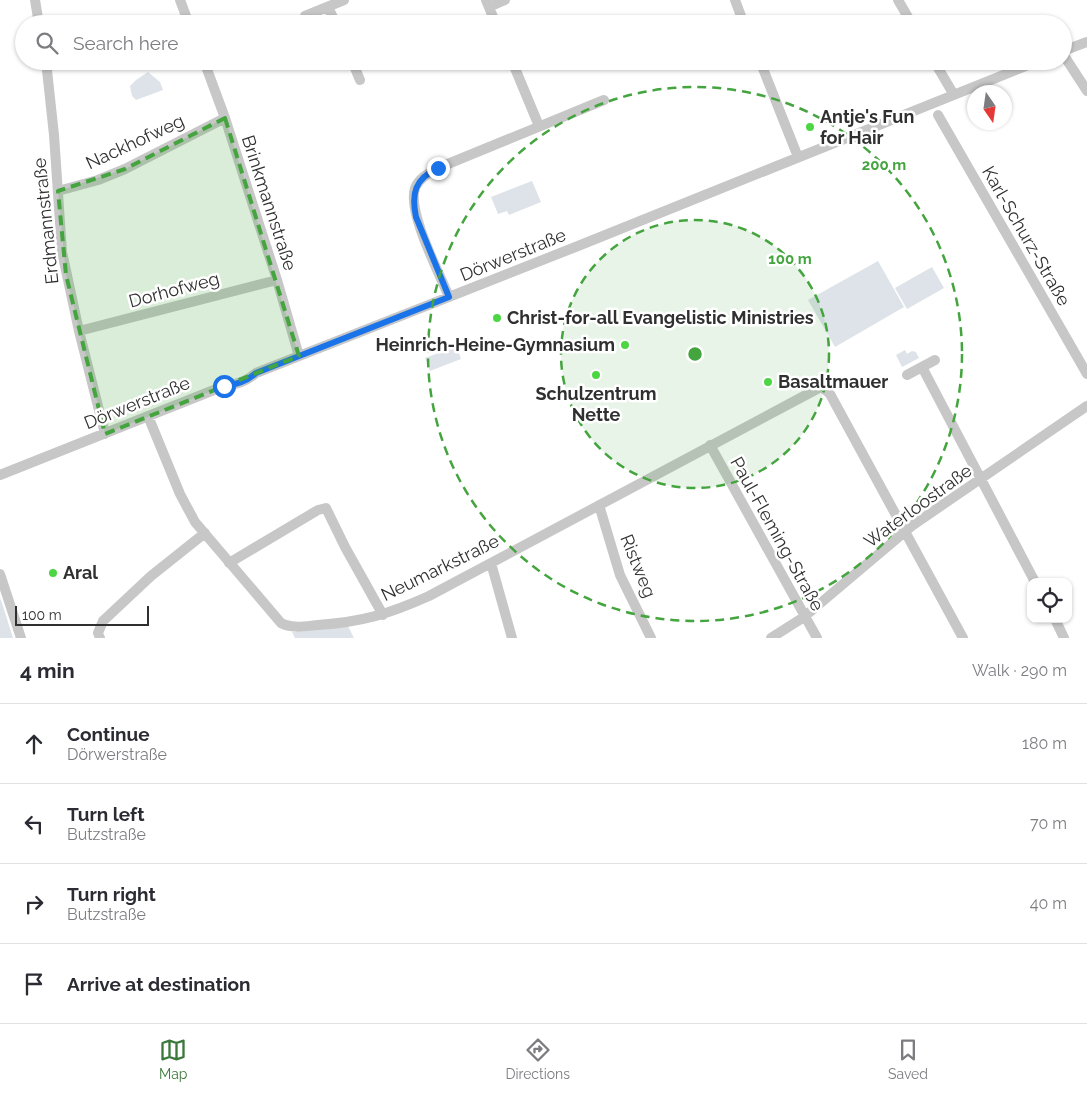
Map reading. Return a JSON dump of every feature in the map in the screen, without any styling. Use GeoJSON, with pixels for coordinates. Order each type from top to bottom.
{"type":"FeatureCollection","features":[{"type":"Feature","properties":{"kind":"street"},"geometry":{"type":"LineString","coordinates":[[35,0],[38,15]]}},
{"type":"Feature","properties":{"kind":"street"},"geometry":{"type":"LineString","coordinates":[[180,0],[186,15]]}},
{"type":"Feature","properties":{"kind":"street"},"geometry":{"type":"LineString","coordinates":[[308,15],[344,0]]}},
{"type":"Feature","properties":{"kind":"street"},"geometry":{"type":"LineString","coordinates":[[487,4],[505,0]]}},
{"type":"Feature","properties":{"kind":"street"},"geometry":{"type":"LineString","coordinates":[[735,0],[741,15]]}},
{"type":"Feature","properties":{"kind":"street"},"geometry":{"type":"LineString","coordinates":[[898,0],[907,15]]}},
{"type":"Feature","properties":{"kind":"street"},"geometry":{"type":"LineString","coordinates":[[328,7],[332,15]]}},
{"type":"Feature","properties":{"kind":"street"},"geometry":{"type":"LineString","coordinates":[[1072,49],[1087,42]]}},
{"type":"Feature","properties":{"kind":"street"},"geometry":{"type":"LineString","coordinates":[[1072,67],[1087,91]]}},
{"type":"Feature","properties":{"kind":"street","name":"Erdmannstraße"},"geometry":{"type":"LineString","coordinates":[[47,70],[54,135],[62,252],[104,434]]}},
{"type":"Feature","properties":{"kind":"street","name":"Brinkmannstraße"},"geometry":{"type":"LineString","coordinates":[[207,70],[225,118],[277,280],[299,356]]}},
{"type":"Feature","properties":{"kind":"street"},"geometry":{"type":"LineString","coordinates":[[356,70],[360,80]]}},
{"type":"Feature","properties":{"kind":"street"},"geometry":{"type":"LineString","coordinates":[[516,70],[539,126]]}},
{"type":"Feature","properties":{"kind":"street"},"geometry":{"type":"LineString","coordinates":[[764,70],[798,157]]}},
{"type":"Feature","properties":{"kind":"street"},"geometry":{"type":"LineString","coordinates":[[939,70],[954,95]]}},
{"type":"Feature","properties":{"kind":"street","name":"Dörwerstraße"},"geometry":{"type":"LineString","coordinates":[[0,475],[224,386],[242,382],[256,373],[1016,70]]}},
{"type":"Feature","properties":{"kind":"street"},"geometry":{"type":"LineString","coordinates":[[449,297],[416,217],[413,197],[416,187],[423,177],[435,169],[604,100]]}},
{"type":"Feature","properties":{"kind":"street","name":"Karl-Schurz-Straße"},"geometry":{"type":"LineString","coordinates":[[938,115],[1087,374]]}},
{"type":"Feature","properties":{"kind":"street","name":"Nackhofweg"},"geometry":{"type":"LineString","coordinates":[[58,192],[98,180],[125,169],[225,118]]}},
{"type":"Feature","properties":{"kind":"street","name":"Dorhofweg"},"geometry":{"type":"LineString","coordinates":[[79,331],[277,280]]}},
{"type":"Feature","properties":{"kind":"street"},"geometry":{"type":"LineString","coordinates":[[907,375],[935,360]]}},
{"type":"Feature","properties":{"kind":"street"},"geometry":{"type":"LineString","coordinates":[[922,367],[1033,578]]}},
{"type":"Feature","properties":{"kind":"street","name":"Neumarkstraße"},"geometry":{"type":"LineString","coordinates":[[148,416],[180,494],[195,522],[281,623],[287,626],[351,622],[383,615],[429,596],[818,388],[823,388],[830,394],[905,532]]}},
{"type":"Feature","properties":{"kind":"street","name":"Waterloostraße"},"geometry":{"type":"LineString","coordinates":[[771,638],[804,617],[905,532],[1087,406]]}},
{"type":"Feature","properties":{"kind":"street","name":"Paul-Fleming-Straße"},"geometry":{"type":"LineString","coordinates":[[710,445],[816,638]]}},
{"type":"Feature","properties":{"kind":"street","name":"Ristweg"},"geometry":{"type":"LineString","coordinates":[[600,505],[620,575],[651,638]]}},
{"type":"Feature","properties":{"kind":"street"},"geometry":{"type":"LineString","coordinates":[[229,563],[318,510],[326,508],[344,547],[383,615]]}},
{"type":"Feature","properties":{"kind":"street"},"geometry":{"type":"LineString","coordinates":[[905,532],[963,638]]}},
{"type":"Feature","properties":{"kind":"street"},"geometry":{"type":"LineString","coordinates":[[100,638],[98,633],[103,621],[151,576],[204,533]]}},
{"type":"Feature","properties":{"kind":"street"},"geometry":{"type":"LineString","coordinates":[[491,563],[512,638]]}},
{"type":"Feature","properties":{"kind":"street"},"geometry":{"type":"LineString","coordinates":[[0,574],[21,638]]}},
{"type":"Feature","properties":{"kind":"street"},"geometry":{"type":"LineString","coordinates":[[1056,623],[1064,638]]}},
{"type":"Feature","properties":{"kind":"highlighted area"},"geometry":{"type":"Polygon","coordinates":[[[225,118],[299,356],[105,434],[66,275],[58,191],[125,169],[225,118]]]}},
{"type":"Feature","properties":{"kind":"shaded area"},"geometry":{"type":"Polygon","coordinates":[[[148,72],[160,82],[163,90],[136,100],[132,96],[130,86],[148,72]]]}},
{"type":"Feature","properties":{"kind":"shaded area"},"geometry":{"type":"Polygon","coordinates":[[[532,181],[541,202],[509,215],[507,211],[498,214],[491,197],[532,181]]]}},
{"type":"Feature","properties":{"kind":"shaded area"},"geometry":{"type":"Polygon","coordinates":[[[878,261],[904,307],[835,347],[808,300],[878,261]]]}},
{"type":"Feature","properties":{"kind":"shaded area"},"geometry":{"type":"Polygon","coordinates":[[[932,267],[944,288],[907,309],[895,288],[932,267]]]}},
{"type":"Feature","properties":{"kind":"shaded area"},"geometry":{"type":"Polygon","coordinates":[[[457,346],[461,359],[430,371],[425,358],[457,346]]]}},
{"type":"Feature","properties":{"kind":"shaded area"},"geometry":{"type":"Polygon","coordinates":[[[905,350],[907,354],[912,351],[916,352],[919,358],[902,367],[896,355],[905,350]]]}},
{"type":"Feature","properties":{"kind":"shaded area"},"geometry":{"type":"Polygon","coordinates":[[[0,598],[2,603],[13,638],[0,638],[0,598]]]}},
{"type":"Feature","properties":{"kind":"shaded area"},"geometry":{"type":"Polygon","coordinates":[[[347,624],[354,638],[295,638],[292,632],[347,624]]]}},
{"type":"Feature","properties":{"kind":"place","name":"Antje's Fun for Hair"},"geometry":{"type":"Point","coordinates":[810,127]}},
{"type":"Feature","properties":{"kind":"place","name":"Christ-for-all Evangelistic Ministries"},"geometry":{"type":"Point","coordinates":[497,318]}},
{"type":"Feature","properties":{"kind":"place","name":"Heinrich-Heine-Gymnasium"},"geometry":{"type":"Point","coordinates":[625,345]}},
{"type":"Feature","properties":{"kind":"place","name":"Schulzentrum Nette"},"geometry":{"type":"Point","coordinates":[596,375]}},
{"type":"Feature","properties":{"kind":"place","name":"Basaltmauer"},"geometry":{"type":"Point","coordinates":[768,382]}},
{"type":"Feature","properties":{"kind":"place","name":"Aral"},"geometry":{"type":"Point","coordinates":[53,573]}},
{"type":"Feature","properties":{"kind":"route"},"geometry":{"type":"LineString","coordinates":[[224,386],[242,382],[256,373],[449,297],[416,217],[413,197],[416,187],[423,177],[438,168]]}}]}
